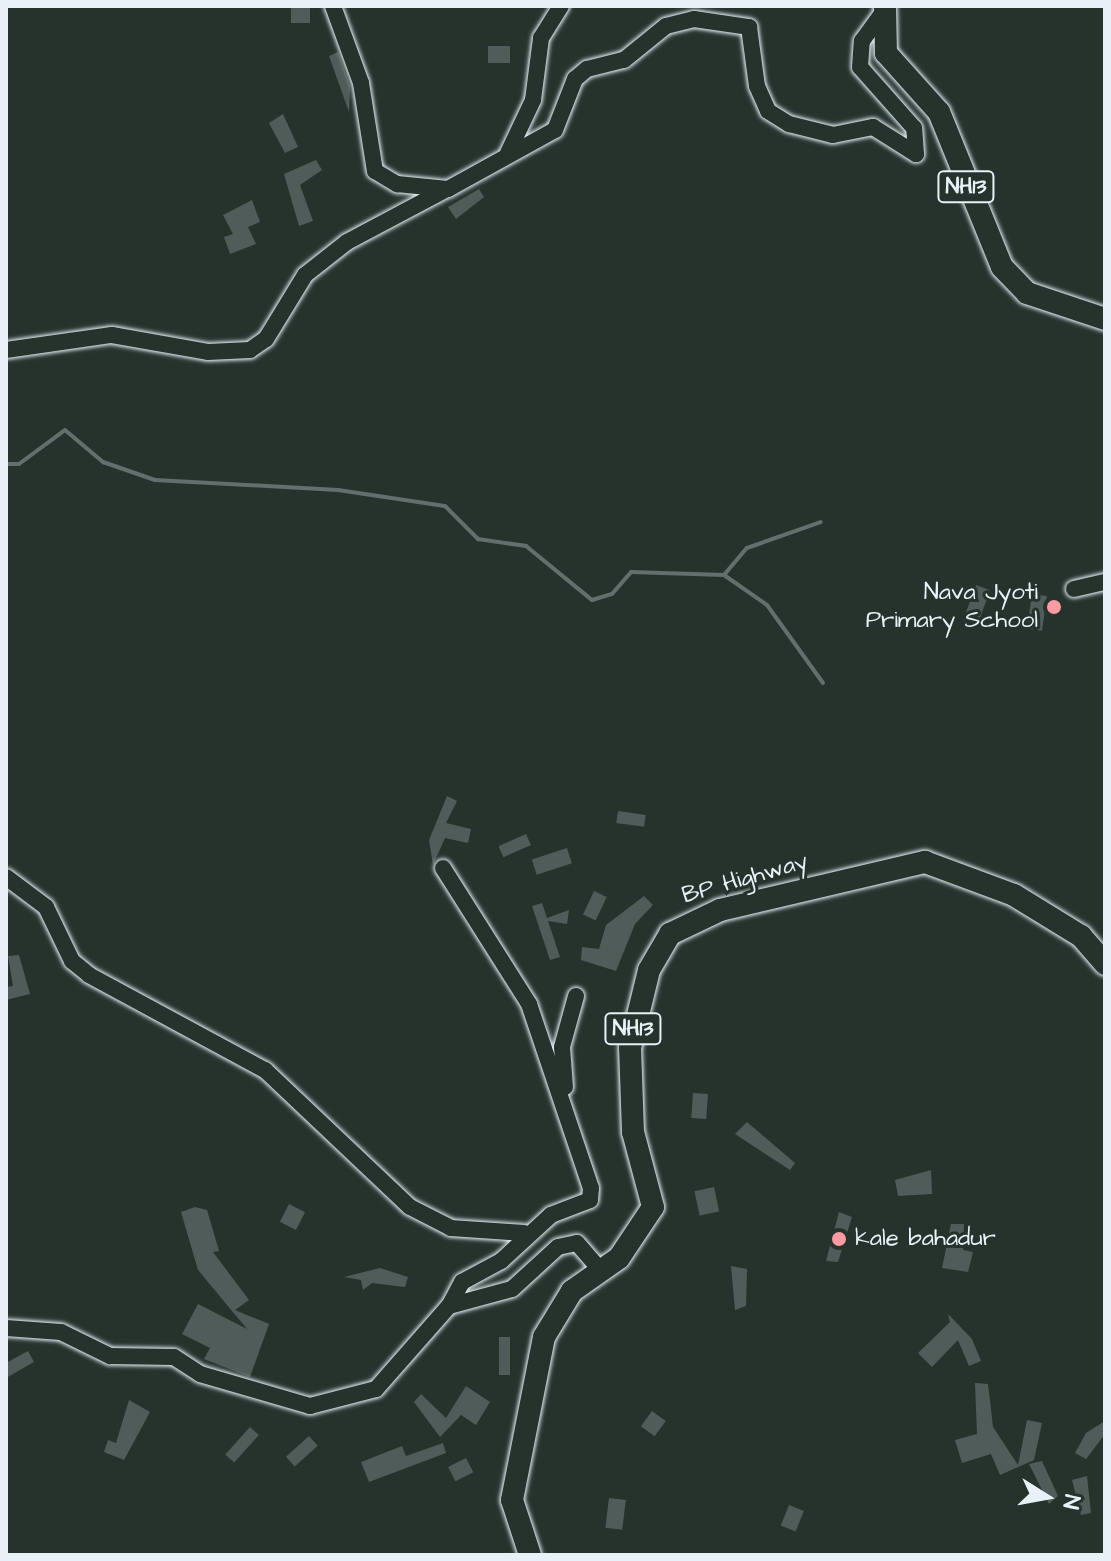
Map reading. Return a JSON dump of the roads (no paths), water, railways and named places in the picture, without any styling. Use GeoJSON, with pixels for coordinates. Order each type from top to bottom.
{"type":"FeatureCollection","features":[{"type":"Feature","properties":{"kind":"highway","name":"NH13"},"geometry":{"type":"LineString","coordinates":[[886,7],[886,53],[939,112],[1002,267],[1039,299],[1105,319]]}},
{"type":"Feature","properties":{"kind":"highway","name":"BP Highway"},"geometry":{"type":"LineString","coordinates":[[530,1555],[512,1500],[537,1357],[558,1309],[634,1241],[653,1207],[633,1132],[630,1048],[649,970],[680,925],[925,862],[1014,895],[1081,936],[1105,964]]}},
{"type":"Feature","properties":{"kind":"street"},"geometry":{"type":"LineString","coordinates":[[333,6],[361,83],[375,171],[397,184],[448,189]]}},
{"type":"Feature","properties":{"kind":"street"},"geometry":{"type":"LineString","coordinates":[[508,153],[533,100],[541,38],[561,6]]}},
{"type":"Feature","properties":{"kind":"street"},"geometry":{"type":"LineString","coordinates":[[6,350],[112,335],[208,352],[250,350],[266,339],[305,275],[347,242],[448,189],[482,175],[508,153],[555,130],[575,79],[587,69],[624,60],[666,26],[694,19],[749,27],[757,86],[768,111],[789,124],[833,135],[873,127],[916,154],[914,128],[860,67],[862,41],[886,7]]}},
{"type":"Feature","properties":{"kind":"street"},"geometry":{"type":"LineString","coordinates":[[1074,589],[1105,582]]}},
{"type":"Feature","properties":{"kind":"street"},"geometry":{"type":"LineString","coordinates":[[6,1328],[61,1332],[110,1356],[174,1357],[200,1374],[310,1406],[376,1389],[449,1306],[462,1282],[501,1261],[524,1233],[590,1200],[529,1004],[443,868]]}},
{"type":"Feature","properties":{"kind":"street"},"geometry":{"type":"LineString","coordinates":[[6,877],[46,907],[72,961],[89,975],[265,1070],[410,1207],[451,1228],[524,1233]]}},
{"type":"Feature","properties":{"kind":"street"},"geometry":{"type":"LineString","coordinates":[[576,996],[562,1047],[579,1159]]}},
{"type":"Feature","properties":{"kind":"street"},"geometry":{"type":"LineString","coordinates":[[449,1306],[512,1289],[558,1247],[577,1243],[602,1272]]}},
{"type":"Feature","properties":{"kind":"waterway"},"geometry":{"type":"LineString","coordinates":[[6,464],[19,464],[65,430],[103,462],[155,480],[338,490],[445,506],[478,539],[526,546],[592,600],[612,594],[631,572],[724,575],[767,605],[823,683]]}},
{"type":"Feature","properties":{"kind":"waterway"},"geometry":{"type":"LineString","coordinates":[[724,575],[747,548],[821,522]]}},
{"type":"Feature","properties":{"kind":"place","name":"Nava Jyoti Primary School"},"geometry":{"type":"Point","coordinates":[1054,607]}},
{"type":"Feature","properties":{"kind":"place","name":"kale bahadur"},"geometry":{"type":"Point","coordinates":[839,1239]}}]}
